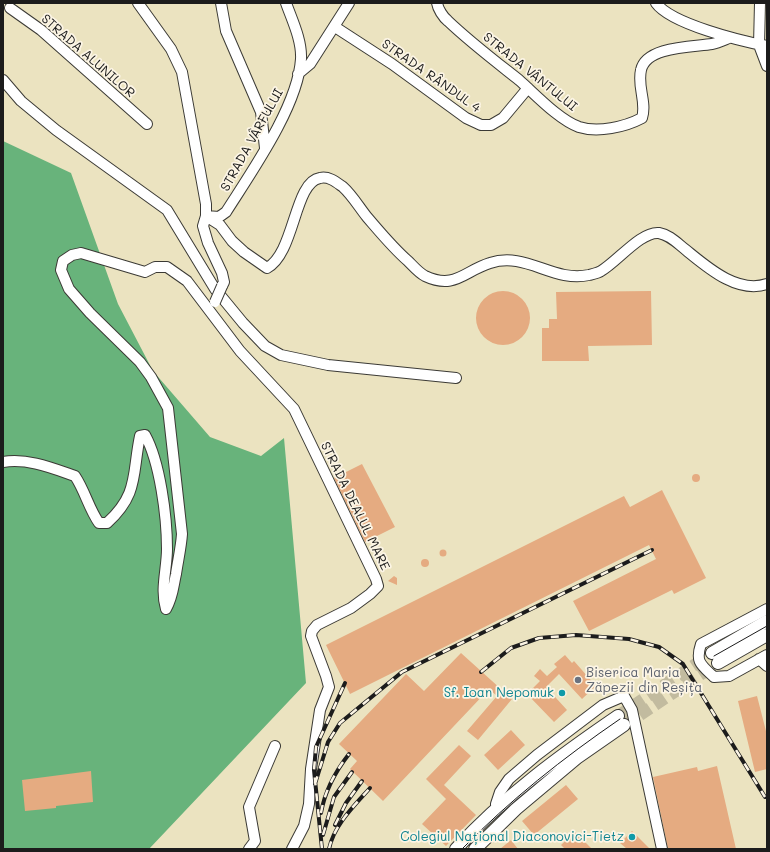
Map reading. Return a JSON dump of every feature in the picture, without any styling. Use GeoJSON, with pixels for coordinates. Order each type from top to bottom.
{"type":"FeatureCollection","features":[{"type":"Feature","properties":{"kind":"main road"},"geometry":{"type":"LineString","coordinates":[[767,621],[715,658],[767,635]]}},
{"type":"Feature","properties":{"kind":"main road"},"geometry":{"type":"LineString","coordinates":[[456,849],[497,809],[568,750],[621,721],[516,809],[475,849]]}},
{"type":"Feature","properties":{"kind":"street"},"geometry":{"type":"LineString","coordinates":[[3,462],[15,460],[40,464],[75,476],[90,502],[94,516],[99,523],[107,523],[127,501],[136,471],[140,436],[145,435],[152,447],[165,522],[167,549],[164,600],[166,609],[173,597],[181,551],[182,534],[168,408],[151,377],[140,362],[116,340],[69,289],[61,270],[63,261],[72,255],[81,253],[145,272],[155,268],[167,267],[187,281],[203,304],[213,306],[224,282],[222,273],[208,243],[203,226],[206,216],[195,139],[182,72],[171,49],[138,3]]}},
{"type":"Feature","properties":{"kind":"street"},"geometry":{"type":"LineString","coordinates":[[221,3],[226,31],[255,95],[260,112],[265,148]]}},
{"type":"Feature","properties":{"kind":"street","name":"STRADA VÂRFULUI"},"geometry":{"type":"LineString","coordinates":[[206,216],[219,217],[226,212],[265,148],[288,106],[297,85],[301,58],[299,44],[286,3]]}},
{"type":"Feature","properties":{"kind":"street"},"geometry":{"type":"LineString","coordinates":[[298,74],[310,64],[349,3]]}},
{"type":"Feature","properties":{"kind":"street","name":"STRADA VÂNTULUI"},"geometry":{"type":"LineString","coordinates":[[437,3],[447,21],[566,120],[578,126],[589,129],[611,128],[632,123],[642,118],[644,110],[640,78],[641,68],[646,60],[656,54],[672,49],[713,44],[729,38]]}},
{"type":"Feature","properties":{"kind":"street"},"geometry":{"type":"LineString","coordinates":[[656,3],[659,8],[674,17],[729,38],[763,46]]}},
{"type":"Feature","properties":{"kind":"street"},"geometry":{"type":"LineString","coordinates":[[760,3],[763,46],[767,66]]}},
{"type":"Feature","properties":{"kind":"street","name":"STRADA ALUNILOR"},"geometry":{"type":"LineString","coordinates":[[9,8],[47,35],[147,124]]}},
{"type":"Feature","properties":{"kind":"street","name":"STRADA RÂNDUL 4"},"geometry":{"type":"LineString","coordinates":[[335,27],[392,64],[466,118],[481,125],[491,125],[503,118],[528,88]]}},
{"type":"Feature","properties":{"kind":"street"},"geometry":{"type":"LineString","coordinates":[[3,80],[21,101],[56,130],[167,210],[215,289],[242,323],[265,346],[281,355],[328,365],[456,378]]}},
{"type":"Feature","properties":{"kind":"street"},"geometry":{"type":"LineString","coordinates":[[206,216],[220,226],[232,241],[244,252],[267,268],[272,265],[280,254],[293,225],[300,200],[307,185],[319,178],[331,179],[344,188],[397,251],[423,275],[438,281],[451,282],[490,262],[508,259],[524,262],[564,276],[581,277],[600,272],[644,238],[657,233],[668,235],[708,268],[728,279],[754,287],[767,284]]}},
{"type":"Feature","properties":{"kind":"street","name":"STRADA DEALUL MARE"},"geometry":{"type":"LineString","coordinates":[[213,306],[240,351],[294,409],[357,537],[378,586],[351,608],[317,625],[312,631],[311,636],[329,687],[320,710],[311,769],[309,804],[304,826],[292,849]]}},
{"type":"Feature","properties":{"kind":"street"},"geometry":{"type":"LineString","coordinates":[[767,609],[701,644],[697,655],[701,666],[714,677],[729,676],[763,657],[767,666]]}},
{"type":"Feature","properties":{"kind":"street"},"geometry":{"type":"LineString","coordinates":[[497,809],[496,804],[500,792],[509,778],[537,754],[603,705],[624,696],[632,710],[662,849]]}},
{"type":"Feature","properties":{"kind":"street"},"geometry":{"type":"LineString","coordinates":[[249,849],[255,841],[248,807],[274,746]]}},
{"type":"Feature","properties":{"kind":"green space"},"geometry":{"type":"Polygon","coordinates":[[[3,141],[71,173],[118,304],[153,371],[210,437],[261,456],[284,438],[306,683],[149,849],[3,849],[3,141]]]}},
{"type":"Feature","properties":{"kind":"building"},"geometry":{"type":"Polygon","coordinates":[[[498,291],[508,291],[518,295],[526,303],[530,313],[530,323],[526,333],[518,341],[508,345],[498,345],[488,341],[480,333],[476,323],[476,313],[480,303],[488,295],[498,291]]]}},
{"type":"Feature","properties":{"kind":"building"},"geometry":{"type":"Polygon","coordinates":[[[651,291],[652,345],[588,346],[589,361],[542,361],[542,328],[549,328],[549,319],[557,319],[556,292],[651,291]]]}},
{"type":"Feature","properties":{"kind":"building"},"geometry":{"type":"Polygon","coordinates":[[[362,464],[395,527],[365,542],[334,478],[362,464]]]}},
{"type":"Feature","properties":{"kind":"building"},"geometry":{"type":"Polygon","coordinates":[[[696,474],[699,475],[699,481],[696,482],[693,481],[692,478],[693,475],[696,474]]]}},
{"type":"Feature","properties":{"kind":"building"},"geometry":{"type":"Polygon","coordinates":[[[662,490],[706,578],[674,594],[672,590],[589,631],[573,601],[656,559],[649,545],[350,694],[326,645],[624,496],[630,507],[662,490]]]}},
{"type":"Feature","properties":{"kind":"building"},"geometry":{"type":"Polygon","coordinates":[[[443,550],[446,553],[443,556],[440,553],[443,550]]]}},
{"type":"Feature","properties":{"kind":"building"},"geometry":{"type":"Polygon","coordinates":[[[425,559],[428,560],[428,566],[425,567],[422,566],[421,563],[422,560],[425,559]]]}},
{"type":"Feature","properties":{"kind":"building"},"geometry":{"type":"Polygon","coordinates":[[[394,576],[397,578],[397,585],[388,581],[394,576]]]}},
{"type":"Feature","properties":{"kind":"building"},"geometry":{"type":"Polygon","coordinates":[[[461,653],[512,699],[478,740],[467,731],[497,696],[489,689],[383,801],[350,769],[357,761],[339,744],[406,674],[424,691],[461,653]]]}},
{"type":"Feature","properties":{"kind":"building"},"geometry":{"type":"Polygon","coordinates":[[[565,655],[572,663],[574,661],[596,686],[582,699],[559,674],[546,687],[567,710],[554,722],[527,694],[540,681],[534,676],[540,669],[547,676],[557,667],[554,664],[565,655]]]}},
{"type":"Feature","properties":{"kind":"building"},"geometry":{"type":"Polygon","coordinates":[[[757,696],[767,735],[767,769],[755,772],[738,701],[757,696]]]}},
{"type":"Feature","properties":{"kind":"building"},"geometry":{"type":"Polygon","coordinates":[[[511,730],[525,745],[498,770],[484,755],[511,730]]]}},
{"type":"Feature","properties":{"kind":"building"},"geometry":{"type":"Polygon","coordinates":[[[459,745],[471,756],[444,785],[476,815],[446,846],[422,824],[446,799],[426,779],[459,745]]]}},
{"type":"Feature","properties":{"kind":"building"},"geometry":{"type":"Polygon","coordinates":[[[717,766],[736,849],[668,849],[653,777],[697,767],[698,771],[717,766]]]}},
{"type":"Feature","properties":{"kind":"building"},"geometry":{"type":"Polygon","coordinates":[[[91,771],[93,802],[25,811],[22,780],[91,771]]]}},
{"type":"Feature","properties":{"kind":"building"},"geometry":{"type":"Polygon","coordinates":[[[566,785],[578,799],[534,835],[522,821],[566,785]]]}},
{"type":"Feature","properties":{"kind":"building","name":"Colegiul Național Diaconovici-Tietz"},"geometry":{"type":"Polygon","coordinates":[[[632,831],[650,849],[627,849],[620,843],[632,831]]]}},
{"type":"Feature","properties":{"kind":"building","name":"Colegiul Național Diaconovici-Tietz"},"geometry":{"type":"Polygon","coordinates":[[[575,832],[592,849],[565,849],[561,845],[575,832]]]}},
{"type":"Feature","properties":{"kind":"building"},"geometry":{"type":"Polygon","coordinates":[[[511,840],[518,849],[500,849],[511,840]]]}},
{"type":"Feature","properties":{"kind":"tunnel"},"geometry":{"type":"LineString","coordinates":[[618,716],[712,653]]}},
{"type":"Feature","properties":{"kind":"tunnel"},"geometry":{"type":"LineString","coordinates":[[625,725],[718,663]]}},
{"type":"Feature","properties":{"kind":"tram line"},"geometry":{"type":"LineString","coordinates":[[714,656],[767,626]]}},
{"type":"Feature","properties":{"kind":"tram line"},"geometry":{"type":"LineString","coordinates":[[462,849],[480,831],[538,780],[620,719]]}},
{"type":"Feature","properties":{"kind":"railway"},"geometry":{"type":"LineString","coordinates":[[315,784],[328,742],[340,723],[402,672],[652,550]]}},
{"type":"Feature","properties":{"kind":"railway"},"geometry":{"type":"LineString","coordinates":[[481,672],[511,648],[539,638],[576,635],[629,639],[659,647],[683,664],[765,797]]}},
{"type":"Feature","properties":{"kind":"railway"},"geometry":{"type":"LineString","coordinates":[[322,849],[314,770],[316,747],[345,683]]}},
{"type":"Feature","properties":{"kind":"railway"},"geometry":{"type":"LineString","coordinates":[[321,813],[331,782],[349,754]]}},
{"type":"Feature","properties":{"kind":"railway"},"geometry":{"type":"LineString","coordinates":[[323,835],[334,797],[352,772]]}},
{"type":"Feature","properties":{"kind":"railway"},"geometry":{"type":"LineString","coordinates":[[335,825],[346,803],[362,781]]}},
{"type":"Feature","properties":{"kind":"railway"},"geometry":{"type":"LineString","coordinates":[[329,849],[335,832],[340,824],[370,788]]}},
{"type":"Feature","properties":{"kind":"place","name":"Biserica Maria Zăpezii din Reșița"},"geometry":{"type":"Point","coordinates":[578,680]}},
{"type":"Feature","properties":{"kind":"place","name":"Sf. Ioan Nepomuk"},"geometry":{"type":"Point","coordinates":[562,693]}},
{"type":"Feature","properties":{"kind":"place","name":"Colegiul Național Diaconovici-Tietz"},"geometry":{"type":"Point","coordinates":[632,837]}}]}
